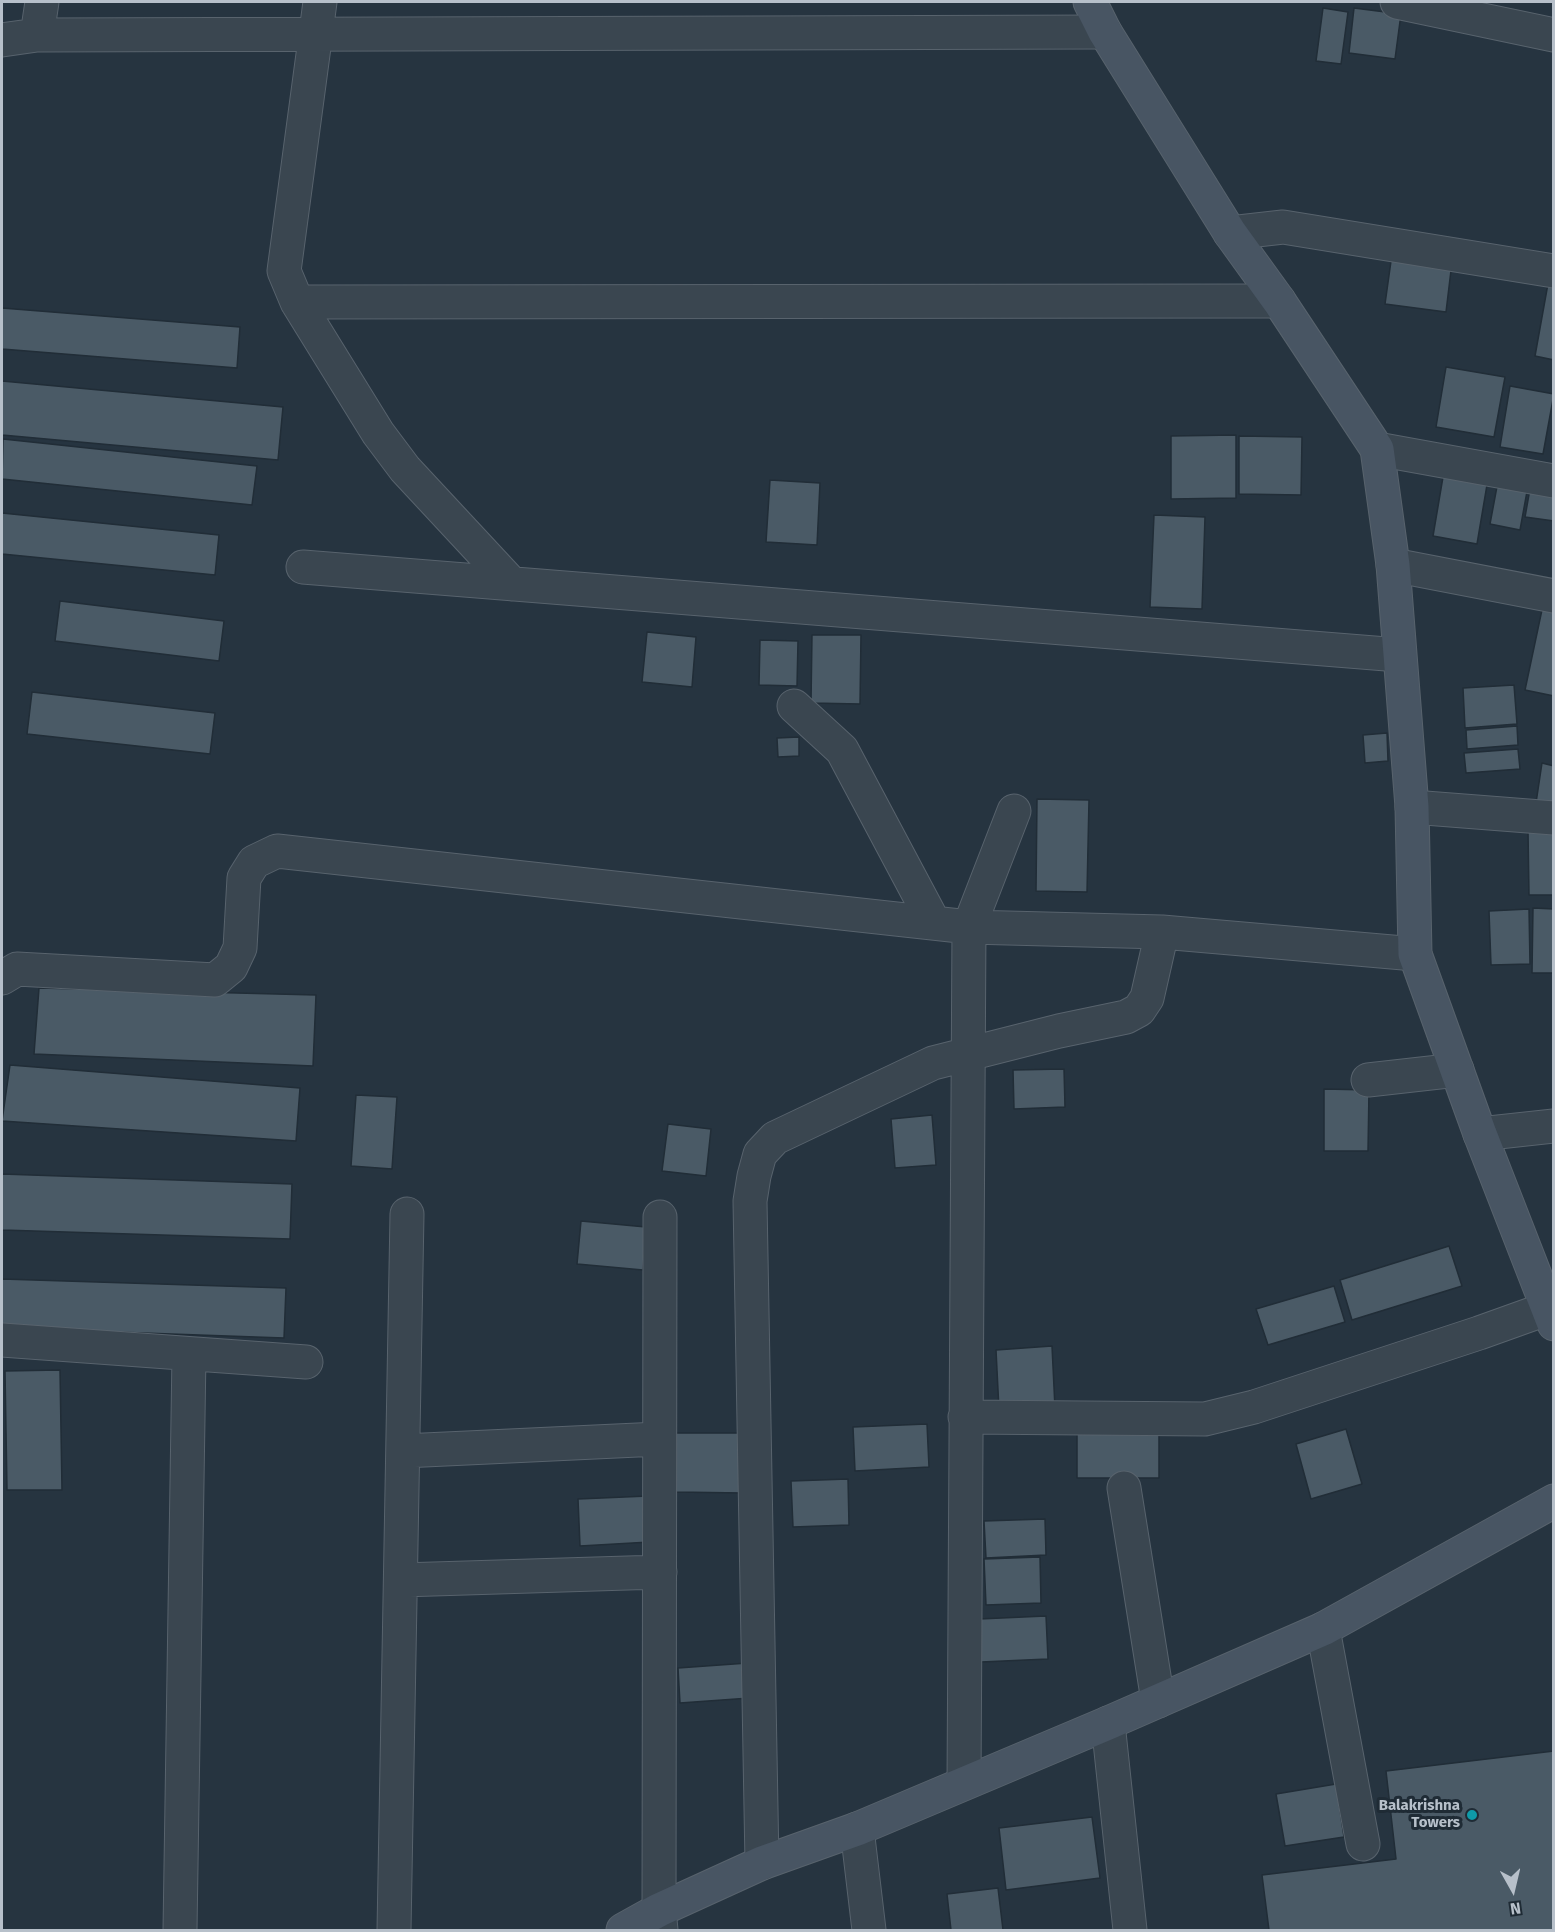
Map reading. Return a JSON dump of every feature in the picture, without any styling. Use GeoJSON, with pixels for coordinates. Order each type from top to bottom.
{"type":"FeatureCollection","features":[{"type":"Feature","properties":{"kind":"street"},"geometry":{"type":"LineString","coordinates":[[37,35],[42,2]]}},
{"type":"Feature","properties":{"kind":"street"},"geometry":{"type":"LineString","coordinates":[[320,2],[284,271],[297,302],[378,433],[405,469],[512,584]]}},
{"type":"Feature","properties":{"kind":"street"},"geometry":{"type":"LineString","coordinates":[[965,1417],[1205,1419],[1254,1407],[1479,1334],[1550,1316],[1480,1134],[1415,954],[1412,807],[1392,565],[1377,449],[1279,301],[1230,233],[1105,32],[1090,2]]}},
{"type":"Feature","properties":{"kind":"street"},"geometry":{"type":"LineString","coordinates":[[1397,2],[1554,35]]}},
{"type":"Feature","properties":{"kind":"street"},"geometry":{"type":"LineString","coordinates":[[2,40],[37,35],[1105,32]]}},
{"type":"Feature","properties":{"kind":"street"},"geometry":{"type":"LineString","coordinates":[[1230,233],[1283,227],[1554,271]]}},
{"type":"Feature","properties":{"kind":"street"},"geometry":{"type":"LineString","coordinates":[[297,302],[1279,301]]}},
{"type":"Feature","properties":{"kind":"street"},"geometry":{"type":"LineString","coordinates":[[1377,449],[1554,481]]}},
{"type":"Feature","properties":{"kind":"street"},"geometry":{"type":"LineString","coordinates":[[1392,565],[1554,596]]}},
{"type":"Feature","properties":{"kind":"street"},"geometry":{"type":"LineString","coordinates":[[303,567],[1400,655]]}},
{"type":"Feature","properties":{"kind":"street"},"geometry":{"type":"LineString","coordinates":[[794,706],[842,750],[934,923]]}},
{"type":"Feature","properties":{"kind":"street"},"geometry":{"type":"LineString","coordinates":[[1412,807],[1554,818]]}},
{"type":"Feature","properties":{"kind":"street"},"geometry":{"type":"LineString","coordinates":[[964,1783],[969,927],[1014,811]]}},
{"type":"Feature","properties":{"kind":"street"},"geometry":{"type":"LineString","coordinates":[[2,978],[17,969],[215,980],[231,967],[240,948],[244,878],[254,862],[277,851],[969,927],[1162,932],[1415,954]]}},
{"type":"Feature","properties":{"kind":"street"},"geometry":{"type":"LineString","coordinates":[[762,1863],[750,1201],[760,1154],[775,1138],[933,1063],[1126,1017],[1139,1010],[1147,998],[1162,932]]}},
{"type":"Feature","properties":{"kind":"street"},"geometry":{"type":"LineString","coordinates":[[1368,1080],[1457,1070]]}},
{"type":"Feature","properties":{"kind":"street"},"geometry":{"type":"LineString","coordinates":[[1480,1134],[1554,1125]]}},
{"type":"Feature","properties":{"kind":"street"},"geometry":{"type":"LineString","coordinates":[[394,1930],[407,1214]]}},
{"type":"Feature","properties":{"kind":"street"},"geometry":{"type":"LineString","coordinates":[[660,1217],[660,1920]]}},
{"type":"Feature","properties":{"kind":"street"},"geometry":{"type":"LineString","coordinates":[[2,1340],[306,1362]]}},
{"type":"Feature","properties":{"kind":"street"},"geometry":{"type":"LineString","coordinates":[[180,1930],[189,1354]]}},
{"type":"Feature","properties":{"kind":"street"},"geometry":{"type":"LineString","coordinates":[[403,1451],[659,1439]]}},
{"type":"Feature","properties":{"kind":"street"},"geometry":{"type":"LineString","coordinates":[[1124,1488],[1158,1701]]}},
{"type":"Feature","properties":{"kind":"street"},"geometry":{"type":"LineString","coordinates":[[623,1930],[660,1920],[762,1863],[857,1829],[1323,1629],[1554,1502]]}},
{"type":"Feature","properties":{"kind":"street"},"geometry":{"type":"LineString","coordinates":[[401,1580],[660,1572]]}},
{"type":"Feature","properties":{"kind":"street"},"geometry":{"type":"LineString","coordinates":[[1323,1629],[1363,1844]]}},
{"type":"Feature","properties":{"kind":"street"},"geometry":{"type":"LineString","coordinates":[[1108,1723],[1130,1930]]}},
{"type":"Feature","properties":{"kind":"street"},"geometry":{"type":"LineString","coordinates":[[857,1829],[868,1930]]}},
{"type":"Feature","properties":{"kind":"building"},"geometry":{"type":"Polygon","coordinates":[[[1323,8],[1348,12],[1341,64],[1316,61],[1323,8]]]}},
{"type":"Feature","properties":{"kind":"building"},"geometry":{"type":"Polygon","coordinates":[[[1354,8],[1401,14],[1395,59],[1349,53],[1354,8]]]}},
{"type":"Feature","properties":{"kind":"building"},"geometry":{"type":"Polygon","coordinates":[[[1392,254],[1452,262],[1446,312],[1385,304],[1392,254]]]}},
{"type":"Feature","properties":{"kind":"building"},"geometry":{"type":"Polygon","coordinates":[[[1549,278],[1554,279],[1554,360],[1535,356],[1549,278]]]}},
{"type":"Feature","properties":{"kind":"building"},"geometry":{"type":"Polygon","coordinates":[[[2,308],[240,327],[237,368],[2,349],[2,308]]]}},
{"type":"Feature","properties":{"kind":"building"},"geometry":{"type":"Polygon","coordinates":[[[1446,367],[1505,377],[1494,437],[1436,427],[1446,367]]]}},
{"type":"Feature","properties":{"kind":"building"},"geometry":{"type":"Polygon","coordinates":[[[2,381],[283,407],[278,460],[2,435],[2,381]]]}},
{"type":"Feature","properties":{"kind":"building"},"geometry":{"type":"Polygon","coordinates":[[[1510,386],[1554,394],[1543,454],[1500,447],[1510,386]]]}},
{"type":"Feature","properties":{"kind":"building"},"geometry":{"type":"Polygon","coordinates":[[[1236,435],[1236,498],[1171,499],[1171,436],[1236,435]]]}},
{"type":"Feature","properties":{"kind":"building"},"geometry":{"type":"Polygon","coordinates":[[[1239,436],[1302,437],[1301,495],[1239,494],[1239,436]]]}},
{"type":"Feature","properties":{"kind":"building"},"geometry":{"type":"Polygon","coordinates":[[[3,439],[257,466],[252,505],[2,479],[3,439]]]}},
{"type":"Feature","properties":{"kind":"building"},"geometry":{"type":"Polygon","coordinates":[[[1444,471],[1488,479],[1477,544],[1433,536],[1444,471]]]}},
{"type":"Feature","properties":{"kind":"building"},"geometry":{"type":"Polygon","coordinates":[[[770,480],[820,483],[817,545],[766,542],[770,480]]]}},
{"type":"Feature","properties":{"kind":"building"},"geometry":{"type":"Polygon","coordinates":[[[1498,481],[1528,486],[1520,530],[1490,524],[1498,481]]]}},
{"type":"Feature","properties":{"kind":"building"},"geometry":{"type":"Polygon","coordinates":[[[1531,483],[1554,487],[1554,521],[1525,517],[1531,483]]]}},
{"type":"Feature","properties":{"kind":"building"},"geometry":{"type":"Polygon","coordinates":[[[2,513],[219,535],[215,575],[2,554],[2,513]]]}},
{"type":"Feature","properties":{"kind":"building"},"geometry":{"type":"Polygon","coordinates":[[[1154,515],[1205,517],[1202,609],[1150,607],[1154,515]]]}},
{"type":"Feature","properties":{"kind":"building"},"geometry":{"type":"Polygon","coordinates":[[[60,601],[224,621],[219,661],[55,641],[60,601]]]}},
{"type":"Feature","properties":{"kind":"building"},"geometry":{"type":"Polygon","coordinates":[[[1543,605],[1554,607],[1554,696],[1525,690],[1543,605]]]}},
{"type":"Feature","properties":{"kind":"building"},"geometry":{"type":"Polygon","coordinates":[[[647,632],[696,637],[692,687],[642,682],[647,632]]]}},
{"type":"Feature","properties":{"kind":"building"},"geometry":{"type":"Polygon","coordinates":[[[812,635],[861,635],[860,704],[811,703],[812,635]]]}},
{"type":"Feature","properties":{"kind":"building"},"geometry":{"type":"Polygon","coordinates":[[[760,640],[798,641],[797,686],[759,685],[760,640]]]}},
{"type":"Feature","properties":{"kind":"building"},"geometry":{"type":"Polygon","coordinates":[[[1514,685],[1517,724],[1465,728],[1463,688],[1514,685]]]}},
{"type":"Feature","properties":{"kind":"building"},"geometry":{"type":"Polygon","coordinates":[[[32,692],[215,713],[210,754],[27,734],[32,692]]]}},
{"type":"Feature","properties":{"kind":"building"},"geometry":{"type":"Polygon","coordinates":[[[1517,726],[1518,745],[1467,749],[1466,730],[1517,726]]]}},
{"type":"Feature","properties":{"kind":"building"},"geometry":{"type":"Polygon","coordinates":[[[1387,733],[1388,761],[1365,763],[1363,735],[1387,733]]]}},
{"type":"Feature","properties":{"kind":"building"},"geometry":{"type":"Polygon","coordinates":[[[799,737],[799,756],[778,757],[777,738],[799,737]]]}},
{"type":"Feature","properties":{"kind":"building"},"geometry":{"type":"Polygon","coordinates":[[[1518,749],[1520,769],[1466,773],[1464,753],[1518,749]]]}},
{"type":"Feature","properties":{"kind":"building"},"geometry":{"type":"Polygon","coordinates":[[[1542,763],[1554,766],[1554,806],[1536,803],[1542,763]]]}},
{"type":"Feature","properties":{"kind":"building"},"geometry":{"type":"Polygon","coordinates":[[[1037,799],[1089,800],[1087,892],[1036,891],[1037,799]]]}},
{"type":"Feature","properties":{"kind":"building"},"geometry":{"type":"Polygon","coordinates":[[[1528,831],[1554,831],[1554,895],[1529,895],[1528,831]]]}},
{"type":"Feature","properties":{"kind":"building"},"geometry":{"type":"Polygon","coordinates":[[[1533,908],[1554,909],[1554,973],[1532,973],[1533,908]]]}},
{"type":"Feature","properties":{"kind":"building"},"geometry":{"type":"Polygon","coordinates":[[[1529,909],[1530,964],[1491,965],[1489,911],[1529,909]]]}},
{"type":"Feature","properties":{"kind":"building"},"geometry":{"type":"Polygon","coordinates":[[[39,988],[316,995],[313,1066],[34,1054],[39,988]]]}},
{"type":"Feature","properties":{"kind":"building"},"geometry":{"type":"Polygon","coordinates":[[[10,1065],[300,1088],[296,1141],[2,1121],[10,1065]]]}},
{"type":"Feature","properties":{"kind":"building"},"geometry":{"type":"Polygon","coordinates":[[[1064,1069],[1065,1107],[1014,1109],[1013,1070],[1064,1069]]]}},
{"type":"Feature","properties":{"kind":"building"},"geometry":{"type":"Polygon","coordinates":[[[1324,1089],[1369,1090],[1368,1151],[1324,1151],[1324,1089]]]}},
{"type":"Feature","properties":{"kind":"building"},"geometry":{"type":"Polygon","coordinates":[[[356,1095],[397,1097],[392,1169],[351,1166],[356,1095]]]}},
{"type":"Feature","properties":{"kind":"building"},"geometry":{"type":"Polygon","coordinates":[[[932,1115],[936,1165],[895,1168],[891,1119],[932,1115]]]}},
{"type":"Feature","properties":{"kind":"building"},"geometry":{"type":"Polygon","coordinates":[[[668,1124],[711,1129],[706,1176],[662,1171],[668,1124]]]}},
{"type":"Feature","properties":{"kind":"building"},"geometry":{"type":"Polygon","coordinates":[[[2,1174],[292,1184],[290,1239],[2,1230],[2,1174]]]}},
{"type":"Feature","properties":{"kind":"building"},"geometry":{"type":"Polygon","coordinates":[[[581,1221],[646,1227],[643,1270],[577,1264],[581,1221]]]}},
{"type":"Feature","properties":{"kind":"building"},"geometry":{"type":"Polygon","coordinates":[[[1449,1246],[1462,1286],[1352,1320],[1340,1280],[1449,1246]]]}},
{"type":"Feature","properties":{"kind":"building"},"geometry":{"type":"Polygon","coordinates":[[[2,1279],[286,1288],[284,1338],[2,1328],[2,1279]]]}},
{"type":"Feature","properties":{"kind":"building"},"geometry":{"type":"Polygon","coordinates":[[[1334,1286],[1345,1322],[1268,1345],[1256,1309],[1334,1286]]]}},
{"type":"Feature","properties":{"kind":"building"},"geometry":{"type":"Polygon","coordinates":[[[1052,1346],[1055,1408],[999,1410],[996,1350],[1052,1346]]]}},
{"type":"Feature","properties":{"kind":"building"},"geometry":{"type":"Polygon","coordinates":[[[60,1370],[62,1490],[7,1490],[5,1371],[60,1370]]]}},
{"type":"Feature","properties":{"kind":"building"},"geometry":{"type":"Polygon","coordinates":[[[927,1424],[929,1467],[855,1471],[853,1427],[927,1424]]]}},
{"type":"Feature","properties":{"kind":"building"},"geometry":{"type":"Polygon","coordinates":[[[1346,1429],[1362,1484],[1311,1499],[1296,1444],[1346,1429]]]}},
{"type":"Feature","properties":{"kind":"building"},"geometry":{"type":"Polygon","coordinates":[[[1159,1431],[1159,1478],[1077,1478],[1077,1432],[1159,1431]]]}},
{"type":"Feature","properties":{"kind":"building"},"geometry":{"type":"Polygon","coordinates":[[[675,1433],[743,1433],[743,1493],[675,1492],[675,1433]]]}},
{"type":"Feature","properties":{"kind":"building"},"geometry":{"type":"Polygon","coordinates":[[[848,1479],[849,1525],[793,1527],[791,1481],[848,1479]]]}},
{"type":"Feature","properties":{"kind":"building"},"geometry":{"type":"Polygon","coordinates":[[[648,1496],[650,1542],[580,1546],[578,1499],[648,1496]]]}},
{"type":"Feature","properties":{"kind":"building"},"geometry":{"type":"Polygon","coordinates":[[[1045,1519],[1046,1555],[986,1558],[984,1521],[1045,1519]]]}},
{"type":"Feature","properties":{"kind":"building"},"geometry":{"type":"Polygon","coordinates":[[[1040,1557],[1041,1603],[986,1605],[984,1559],[1040,1557]]]}},
{"type":"Feature","properties":{"kind":"building"},"geometry":{"type":"Polygon","coordinates":[[[1046,1616],[1048,1659],[981,1662],[979,1619],[1046,1616]]]}},
{"type":"Feature","properties":{"kind":"building"},"geometry":{"type":"Polygon","coordinates":[[[748,1663],[750,1698],[680,1703],[678,1668],[748,1663]]]}},
{"type":"Feature","properties":{"kind":"building","name":"Balakrishna Towers"},"geometry":{"type":"Polygon","coordinates":[[[1554,1751],[1554,1930],[1269,1930],[1262,1875],[1396,1859],[1386,1771],[1554,1751]]]}},
{"type":"Feature","properties":{"kind":"building"},"geometry":{"type":"Polygon","coordinates":[[[1336,1784],[1344,1837],[1285,1846],[1276,1794],[1336,1784]]]}},
{"type":"Feature","properties":{"kind":"building"},"geometry":{"type":"Polygon","coordinates":[[[1092,1817],[1100,1878],[1006,1890],[999,1828],[1092,1817]]]}},
{"type":"Feature","properties":{"kind":"building"},"geometry":{"type":"Polygon","coordinates":[[[998,1888],[1003,1930],[951,1930],[947,1894],[998,1888]]]}},
{"type":"Feature","properties":{"kind":"place","name":"Balakrishna Towers"},"geometry":{"type":"Point","coordinates":[1472,1815]}}]}
